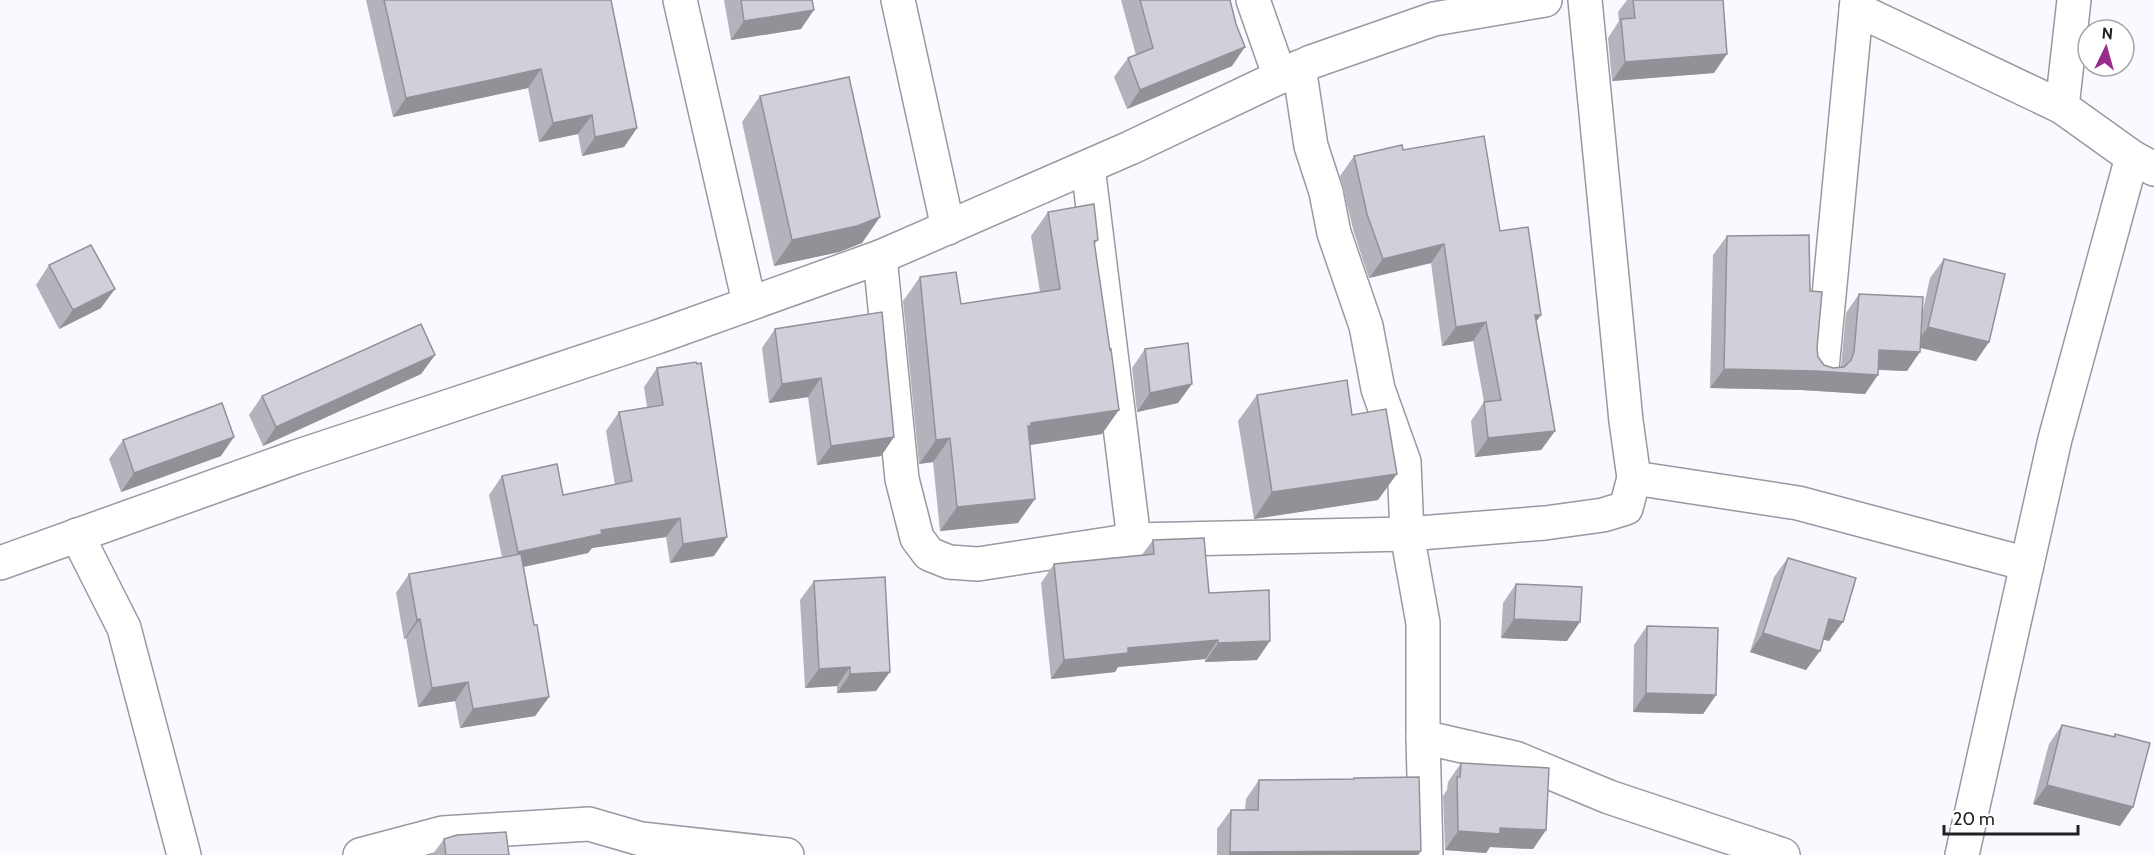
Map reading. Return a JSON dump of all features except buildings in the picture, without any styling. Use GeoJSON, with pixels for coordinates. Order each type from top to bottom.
{"type":"FeatureCollection","features":[{"type":"Feature","properties":{"kind":"street"},"geometry":{"type":"LineString","coordinates":[[680,0],[749,302]]}},
{"type":"Feature","properties":{"kind":"street"},"geometry":{"type":"LineString","coordinates":[[898,0],[948,228]]}},
{"type":"Feature","properties":{"kind":"street"},"geometry":{"type":"LineString","coordinates":[[1253,0],[1290,72],[1326,192],[1334,233],[1366,326],[1378,389],[1404,462],[1407,534],[1423,623],[1426,855]]}},
{"type":"Feature","properties":{"kind":"street"},"geometry":{"type":"LineString","coordinates":[[880,257],[902,479],[917,538],[929,554],[949,562],[978,564],[1134,540],[1407,534],[1545,523],[1603,515],[1626,508],[1634,478],[1626,421],[1585,0]]}},
{"type":"Feature","properties":{"kind":"street"},"geometry":{"type":"LineString","coordinates":[[2062,107],[2074,0]]}},
{"type":"Feature","properties":{"kind":"street"},"geometry":{"type":"LineString","coordinates":[[0,563],[296,457],[657,337],[749,302],[880,257],[1088,167],[1290,72],[1434,19],[1528,1]]}},
{"type":"Feature","properties":{"kind":"street"},"geometry":{"type":"LineString","coordinates":[[1822,369],[1856,5],[2062,107],[2143,163],[2055,439],[1962,855]]}},
{"type":"Feature","properties":{"kind":"street"},"geometry":{"type":"LineString","coordinates":[[1088,167],[1134,540]]}},
{"type":"Feature","properties":{"kind":"street"},"geometry":{"type":"LineString","coordinates":[[1634,478],[1798,503],[2026,564]]}},
{"type":"Feature","properties":{"kind":"street"},"geometry":{"type":"LineString","coordinates":[[77,536],[124,628],[184,855]]}},
{"type":"Feature","properties":{"kind":"street"},"geometry":{"type":"LineString","coordinates":[[1423,737],[1515,758],[1609,797],[1783,855]]}},
{"type":"Feature","properties":{"kind":"street"},"geometry":{"type":"LineString","coordinates":[[360,855],[442,833],[589,824],[641,839],[787,855]]}}]}
